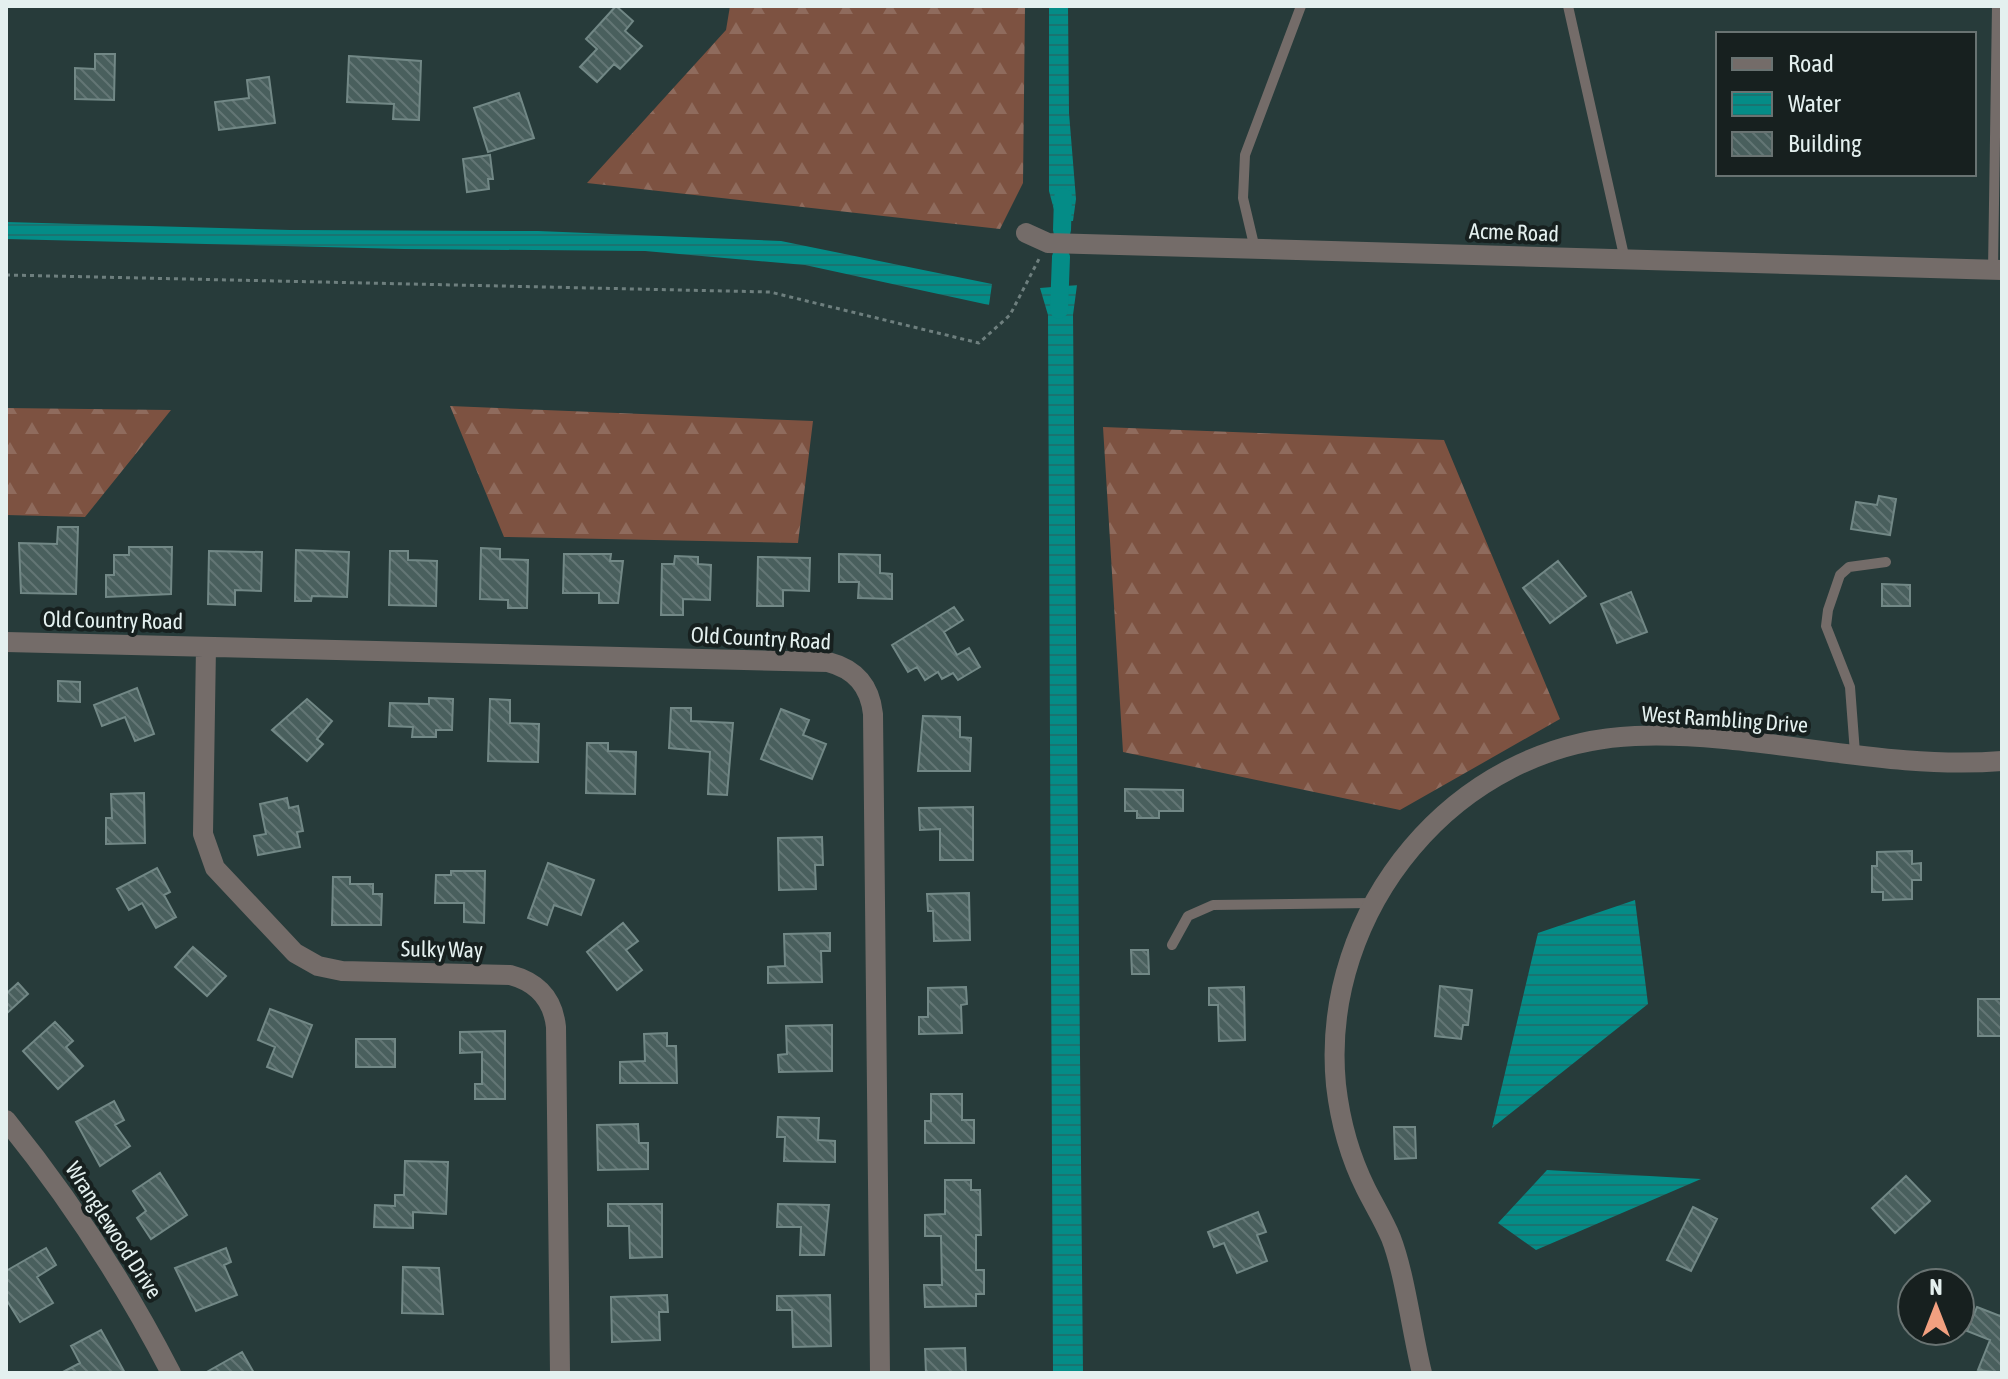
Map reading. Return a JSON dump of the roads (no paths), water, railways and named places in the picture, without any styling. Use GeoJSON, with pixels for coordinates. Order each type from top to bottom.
{"type":"FeatureCollection","features":[{"type":"Feature","properties":{"kind":"street","name":"Acme Road"},"geometry":{"type":"LineString","coordinates":[[1026,233],[1048,243],[1998,270]]}},
{"type":"Feature","properties":{"kind":"street","name":"Old Country Road"},"geometry":{"type":"LineString","coordinates":[[6,642],[828,662],[840,665],[860,679],[872,701],[873,714],[880,1373]]}},
{"type":"Feature","properties":{"kind":"street","name":"Sulky Way"},"geometry":{"type":"LineString","coordinates":[[206,647],[203,834],[215,868],[285,942],[306,960],[330,969],[510,975],[534,984],[550,1003],[556,1027],[560,1373]]}},
{"type":"Feature","properties":{"kind":"street","name":"West Rambling Drive"},"geometry":{"type":"LineString","coordinates":[[1422,1373],[1391,1239],[1354,1163],[1336,1086],[1335,1047],[1342,986],[1353,948],[1373,903],[1411,846],[1449,809],[1504,772],[1539,756],[1577,744],[1633,736],[1673,736],[1946,761],[2002,761]]}},
{"type":"Feature","properties":{"kind":"street","name":"Wranglewood Drive"},"geometry":{"type":"LineString","coordinates":[[6,1120],[85,1224],[141,1316],[171,1373]]}},
{"type":"Feature","properties":{"kind":"lane"},"geometry":{"type":"LineString","coordinates":[[1255,249],[1243,198],[1245,155],[1301,6]]}},
{"type":"Feature","properties":{"kind":"lane"},"geometry":{"type":"LineString","coordinates":[[1568,6],[1572,39],[1625,260]]}},
{"type":"Feature","properties":{"kind":"lane"},"geometry":{"type":"LineString","coordinates":[[1997,6],[1998,270]]}},
{"type":"Feature","properties":{"kind":"lane"},"geometry":{"type":"LineString","coordinates":[[1855,753],[1850,687],[1826,626],[1828,610],[1840,575],[1849,567],[1886,562]]}},
{"type":"Feature","properties":{"kind":"lane"},"geometry":{"type":"LineString","coordinates":[[1172,945],[1188,916],[1213,905],[1373,903]]}},
{"type":"Feature","properties":{"kind":"water"},"geometry":{"type":"Polygon","coordinates":[[[1049,6],[1068,6],[1069,113],[1076,199],[1073,221],[1057,221],[1049,191],[1049,6]]]}},
{"type":"Feature","properties":{"kind":"water"},"geometry":{"type":"Polygon","coordinates":[[[6,222],[290,230],[538,231],[781,241],[992,284],[989,305],[805,265],[645,251],[404,249],[6,239],[6,222]]]}},
{"type":"Feature","properties":{"kind":"water"},"geometry":{"type":"Polygon","coordinates":[[[1077,285],[1073,315],[1083,1373],[1053,1373],[1048,315],[1040,288],[1077,285]]]}},
{"type":"Feature","properties":{"kind":"water"},"geometry":{"type":"Polygon","coordinates":[[[1635,900],[1648,1004],[1492,1128],[1538,933],[1635,900]]]}},
{"type":"Feature","properties":{"kind":"water"},"geometry":{"type":"Polygon","coordinates":[[[1547,1170],[1701,1179],[1536,1250],[1498,1223],[1547,1170]]]}},
{"type":"Feature","properties":{"kind":"waterway"},"geometry":{"type":"LineString","coordinates":[[1062,230],[1063,197]]}},
{"type":"Feature","properties":{"kind":"waterway"},"geometry":{"type":"LineString","coordinates":[[1059,310],[1061,257]]}}]}
